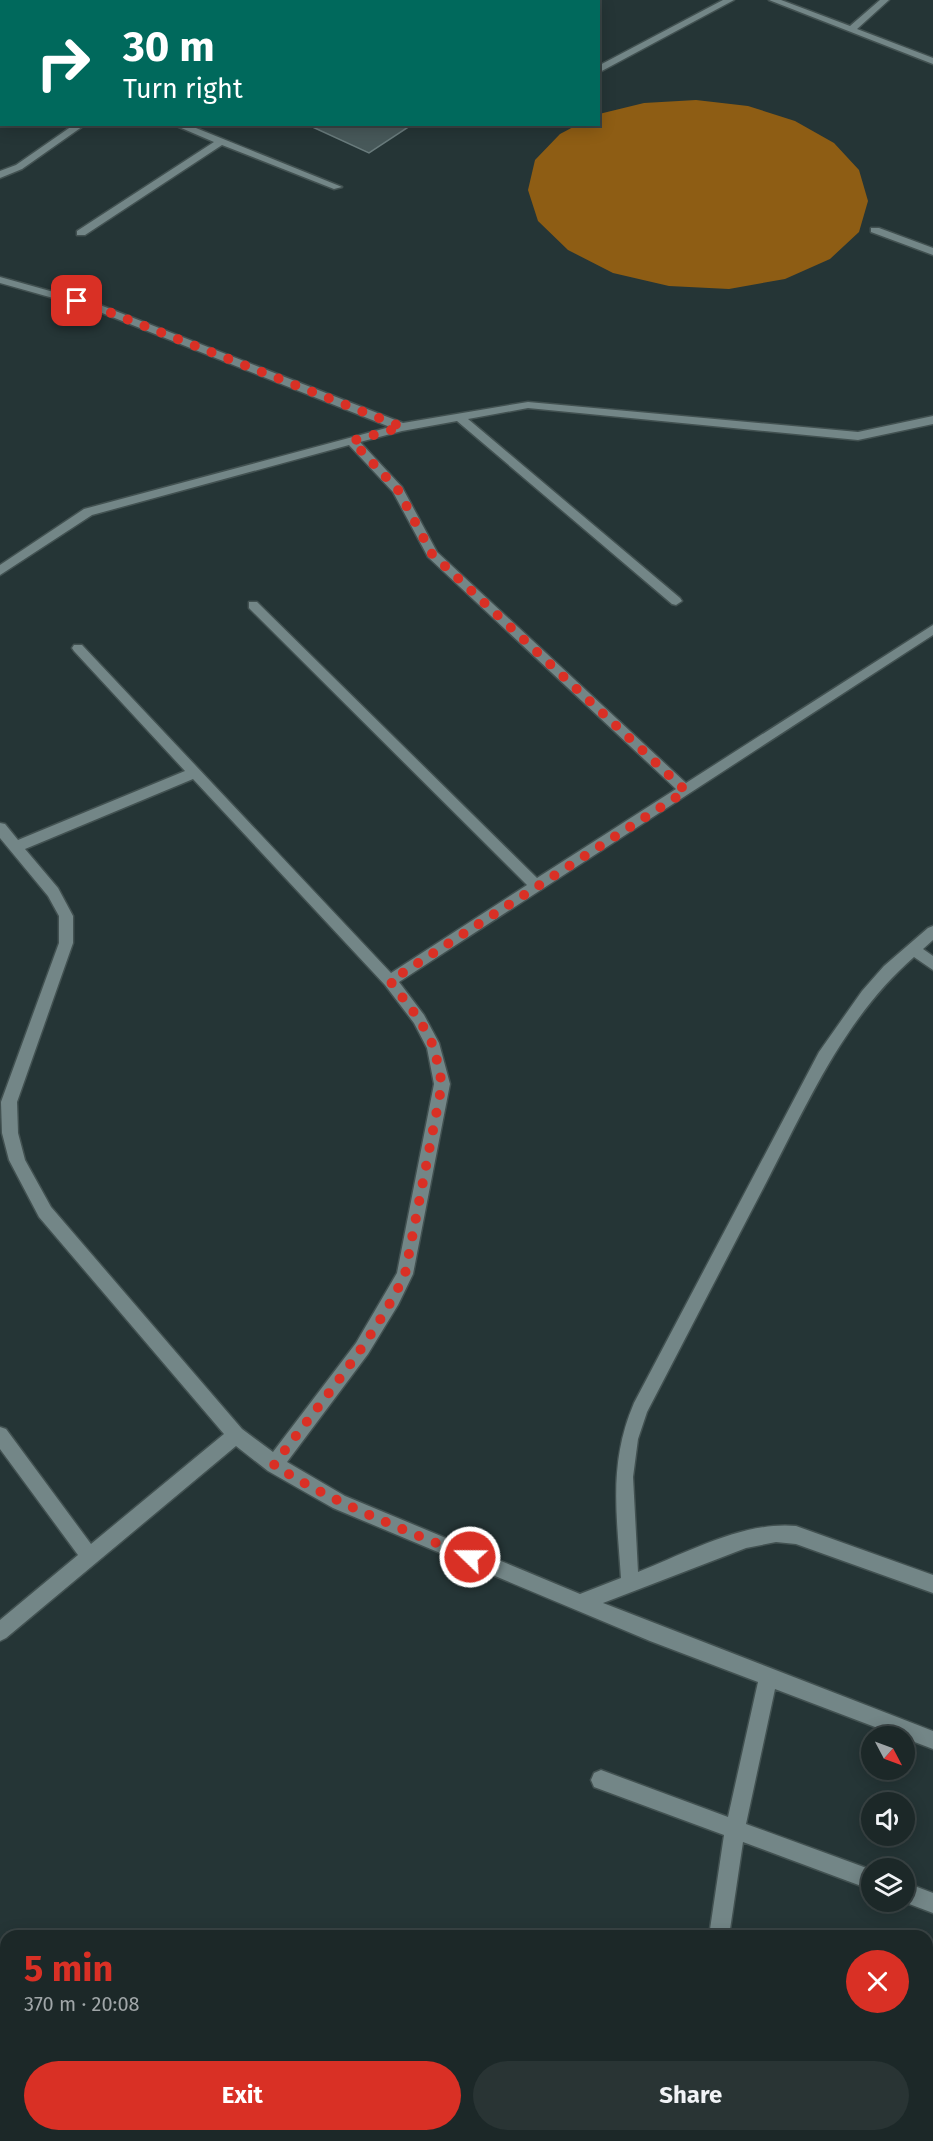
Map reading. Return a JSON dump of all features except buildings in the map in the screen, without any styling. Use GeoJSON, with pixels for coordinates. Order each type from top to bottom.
{"type":"FeatureCollection","features":[{"type":"Feature","properties":{"kind":"street"},"geometry":{"type":"LineString","coordinates":[[600,69],[730,0]]}},
{"type":"Feature","properties":{"kind":"street"},"geometry":{"type":"LineString","coordinates":[[773,0],[931,58]]}},
{"type":"Feature","properties":{"kind":"street"},"geometry":{"type":"LineString","coordinates":[[851,30],[885,0]]}},
{"type":"Feature","properties":{"kind":"street"},"geometry":{"type":"LineString","coordinates":[[0,175],[19,167],[79,126]]}},
{"type":"Feature","properties":{"kind":"street"},"geometry":{"type":"LineString","coordinates":[[181,126],[337,187]]}},
{"type":"Feature","properties":{"kind":"street"},"geometry":{"type":"LineString","coordinates":[[81,233],[221,142]]}},
{"type":"Feature","properties":{"kind":"street"},"geometry":{"type":"LineString","coordinates":[[875,230],[933,252]]}},
{"type":"Feature","properties":{"kind":"street"},"geometry":{"type":"LineString","coordinates":[[0,280],[96,307],[402,427]]}},
{"type":"Feature","properties":{"kind":"street"},"geometry":{"type":"LineString","coordinates":[[0,571],[88,512],[402,427],[528,405],[858,436],[933,420]]}},
{"type":"Feature","properties":{"kind":"street"},"geometry":{"type":"LineString","coordinates":[[459,417],[676,601]]}},
{"type":"Feature","properties":{"kind":"street"},"geometry":{"type":"LineString","coordinates":[[352,441],[398,490],[432,554],[686,791]]}},
{"type":"Feature","properties":{"kind":"street"},"geometry":{"type":"LineString","coordinates":[[253,605],[537,887]]}},
{"type":"Feature","properties":{"kind":"street"},"geometry":{"type":"LineString","coordinates":[[390,981],[933,629]]}},
{"type":"Feature","properties":{"kind":"street"},"geometry":{"type":"LineString","coordinates":[[78,648],[390,981],[419,1019],[434,1047],[442,1084],[405,1274],[392,1303],[274,1465]]}},
{"type":"Feature","properties":{"kind":"street"},"geometry":{"type":"LineString","coordinates":[[16,847],[194,773]]}},
{"type":"Feature","properties":{"kind":"street"},"geometry":{"type":"LineString","coordinates":[[0,828],[53,892],[66,916],[66,943],[9,1102],[8,1126],[13,1151],[28,1186],[45,1212],[236,1435],[304,1485],[339,1502],[580,1603],[933,1740]]}},
{"type":"Feature","properties":{"kind":"street"},"geometry":{"type":"LineString","coordinates":[[630,1584],[624,1477],[629,1439],[640,1409],[824,1056],[867,995],[933,932]]}},
{"type":"Feature","properties":{"kind":"street"},"geometry":{"type":"LineString","coordinates":[[913,949],[933,964]]}},
{"type":"Feature","properties":{"kind":"street"},"geometry":{"type":"LineString","coordinates":[[0,1435],[90,1557]]}},
{"type":"Feature","properties":{"kind":"street"},"geometry":{"type":"LineString","coordinates":[[0,1632],[236,1435]]}},
{"type":"Feature","properties":{"kind":"street"},"geometry":{"type":"LineString","coordinates":[[580,1603],[746,1539],[776,1533],[796,1535],[933,1584]]}},
{"type":"Feature","properties":{"kind":"street"},"geometry":{"type":"LineString","coordinates":[[720,1930],[735,1829],[768,1677]]}},
{"type":"Feature","properties":{"kind":"street"},"geometry":{"type":"LineString","coordinates":[[601,1780],[861,1876]]}},
{"type":"Feature","properties":{"kind":"street"},"geometry":{"type":"LineString","coordinates":[[915,1896],[933,1903]]}},
{"type":"Feature","properties":{"kind":"shaded area"},"geometry":{"type":"Polygon","coordinates":[[[696,100],[748,106],[795,121],[834,143],[859,170],[868,201],[859,232],[830,259],[785,279],[729,289],[669,286],[613,273],[568,250],[538,221],[528,190],[535,160],[560,134],[575,126],[600,126],[600,114],[644,103],[696,100]]]}},
{"type":"Feature","properties":{"kind":"route"},"geometry":{"type":"LineString","coordinates":[[77,301],[402,427],[352,441],[398,490],[432,554],[686,791],[390,981],[419,1019],[434,1047],[442,1084],[405,1274],[392,1303],[274,1465],[304,1485],[339,1502],[470,1557]]}}]}
